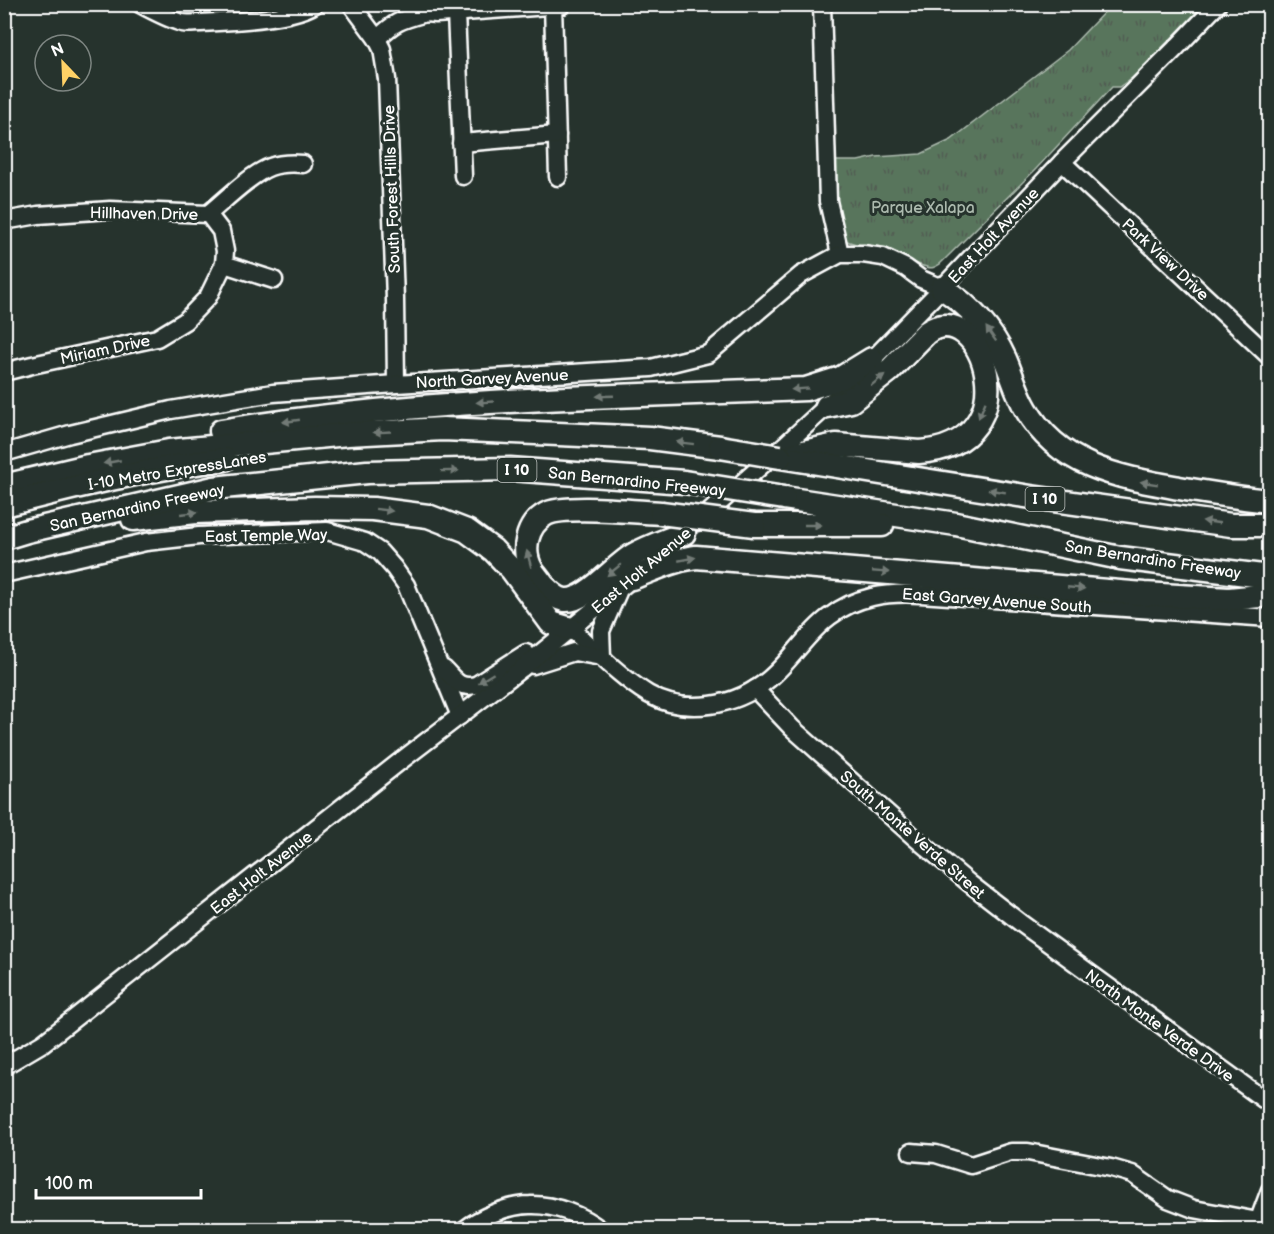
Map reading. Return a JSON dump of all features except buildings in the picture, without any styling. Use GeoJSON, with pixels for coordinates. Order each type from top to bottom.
{"type":"FeatureCollection","features":[{"type":"Feature","properties":{"kind":"highway"},"geometry":{"type":"LineString","coordinates":[[942,288],[961,300],[987,327],[997,341],[1025,408],[1033,420],[1042,433],[1077,460],[1095,469],[1137,481],[1269,501]]}},
{"type":"Feature","properties":{"kind":"highway"},"geometry":{"type":"LineString","coordinates":[[780,457],[836,445],[919,452],[945,447],[957,441],[974,426],[981,416],[988,385],[986,366],[972,342],[960,331],[954,327],[940,325],[926,333],[889,371],[851,401],[827,406]]}},
{"type":"Feature","properties":{"kind":"highway"},"geometry":{"type":"LineString","coordinates":[[169,451],[222,431],[323,416],[414,407],[544,399],[806,389],[842,378],[872,359]]}},
{"type":"Feature","properties":{"kind":"highway","name":"I 10"},"geometry":{"type":"LineString","coordinates":[[4,486],[88,466],[169,451],[348,434],[443,429],[650,438],[720,447],[1031,497],[1231,525],[1269,525]]}},
{"type":"Feature","properties":{"kind":"highway","name":"I-10 Metro ExpressLanes"},"geometry":{"type":"LineString","coordinates":[[4,505],[152,471],[221,459],[319,450],[348,434]]}},
{"type":"Feature","properties":{"kind":"highway","name":"I-10 Metro ExpressLanes"},"geometry":{"type":"LineString","coordinates":[[4,520],[164,484],[245,471],[321,464],[350,475]]}},
{"type":"Feature","properties":{"kind":"highway","name":"San Bernardino Freeway"},"geometry":{"type":"LineString","coordinates":[[4,538],[214,488],[367,472],[510,469],[684,482],[956,524],[1120,558],[1269,577]]}},
{"type":"Feature","properties":{"kind":"highway"},"geometry":{"type":"LineString","coordinates":[[27,531],[208,511],[373,509],[428,516],[467,531],[493,550],[512,570],[551,623],[563,635]]}},
{"type":"Feature","properties":{"kind":"highway"},"geometry":{"type":"LineString","coordinates":[[684,533],[632,555],[583,595],[566,600],[553,595],[542,583],[532,570],[526,555],[528,536],[537,520],[549,513],[566,510],[600,509],[661,513],[754,525],[956,524]]}},
{"type":"Feature","properties":{"kind":"highway"},"geometry":{"type":"LineString","coordinates":[[626,584],[666,564],[696,556],[1144,594],[1229,599],[1269,595]]}},
{"type":"Feature","properties":{"kind":"street"},"geometry":{"type":"LineString","coordinates":[[140,4],[184,23],[270,17],[295,13],[315,4]]}},
{"type":"Feature","properties":{"kind":"street","name":"South Forest Hills Drive"},"geometry":{"type":"LineString","coordinates":[[351,4],[377,39],[382,50],[387,79],[396,384]]}},
{"type":"Feature","properties":{"kind":"street"},"geometry":{"type":"LineString","coordinates":[[822,4],[828,201],[840,254],[883,257],[906,268],[921,279],[942,288]]}},
{"type":"Feature","properties":{"kind":"street","name":"East Holt Avenue"},"geometry":{"type":"LineString","coordinates":[[4,1066],[43,1043],[521,669],[626,584],[827,406],[1218,4]]}},
{"type":"Feature","properties":{"kind":"street"},"geometry":{"type":"LineString","coordinates":[[377,39],[397,22],[421,9],[436,14],[557,5],[558,177]]}},
{"type":"Feature","properties":{"kind":"street"},"geometry":{"type":"LineString","coordinates":[[456,13],[463,176]]}},
{"type":"Feature","properties":{"kind":"street"},"geometry":{"type":"LineString","coordinates":[[461,143],[557,135]]}},
{"type":"Feature","properties":{"kind":"street","name":"Park View Drive"},"geometry":{"type":"LineString","coordinates":[[1062,162],[1269,357]]}},
{"type":"Feature","properties":{"kind":"street","name":"Hillhaven Drive"},"geometry":{"type":"LineString","coordinates":[[4,221],[38,215],[110,210],[208,214],[244,183],[268,167],[287,163],[303,164]]}},
{"type":"Feature","properties":{"kind":"street"},"geometry":{"type":"LineString","coordinates":[[208,214],[221,231],[225,251],[224,264],[274,280]]}},
{"type":"Feature","properties":{"kind":"street","name":"North Garvey Avenue"},"geometry":{"type":"LineString","coordinates":[[4,453],[70,434],[182,408],[273,393],[651,368],[708,354],[801,275],[840,254]]}},
{"type":"Feature","properties":{"kind":"street","name":"Miriam Drive"},"geometry":{"type":"LineString","coordinates":[[4,372],[157,338],[185,321],[208,297],[224,264]]}},
{"type":"Feature","properties":{"kind":"street","name":"East Temple Way"},"geometry":{"type":"LineString","coordinates":[[4,574],[146,542],[208,536],[327,531],[364,542],[380,552],[406,585],[460,716]]}},
{"type":"Feature","properties":{"kind":"street"},"geometry":{"type":"LineString","coordinates":[[521,669],[574,652],[602,657],[601,631],[626,584]]}},
{"type":"Feature","properties":{"kind":"street","name":"East Garvey Avenue South"},"geometry":{"type":"LineString","coordinates":[[563,635],[602,657],[626,679],[649,694],[662,700],[694,706],[710,705],[738,697],[755,689],[769,679],[829,617],[862,599],[881,594],[901,592],[1269,618]]}},
{"type":"Feature","properties":{"kind":"street"},"geometry":{"type":"LineString","coordinates":[[438,662],[459,684],[468,686],[476,684],[535,648],[563,635]]}},
{"type":"Feature","properties":{"kind":"street","name":"South Monte Verde Street"},"geometry":{"type":"LineString","coordinates":[[755,689],[792,728],[922,844],[1015,919],[1081,967]]}},
{"type":"Feature","properties":{"kind":"street","name":"North Monte Verde Drive"},"geometry":{"type":"LineString","coordinates":[[1081,967],[1269,1104]]}},
{"type":"Feature","properties":{"kind":"street"},"geometry":{"type":"LineString","coordinates":[[911,1152],[936,1154],[971,1165],[1011,1152],[1028,1152],[1111,1168],[1132,1174],[1168,1198],[1194,1209],[1257,1225],[1269,1190]]}},
{"type":"Feature","properties":{"kind":"street"},"geometry":{"type":"LineString","coordinates":[[464,1230],[469,1225],[497,1211],[530,1205],[562,1209],[592,1222],[601,1230]]}},
{"type":"Feature","properties":{"kind":"green space","name":"Parque Xalapa"},"geometry":{"type":"Polygon","coordinates":[[[1111,5],[1195,5],[1200,9],[1132,78],[1119,87],[1112,87],[1036,169],[940,264],[929,268],[892,251],[845,240],[837,218],[833,164],[835,161],[858,161],[876,157],[921,154],[951,140],[1068,50],[1111,5]]]}}]}
